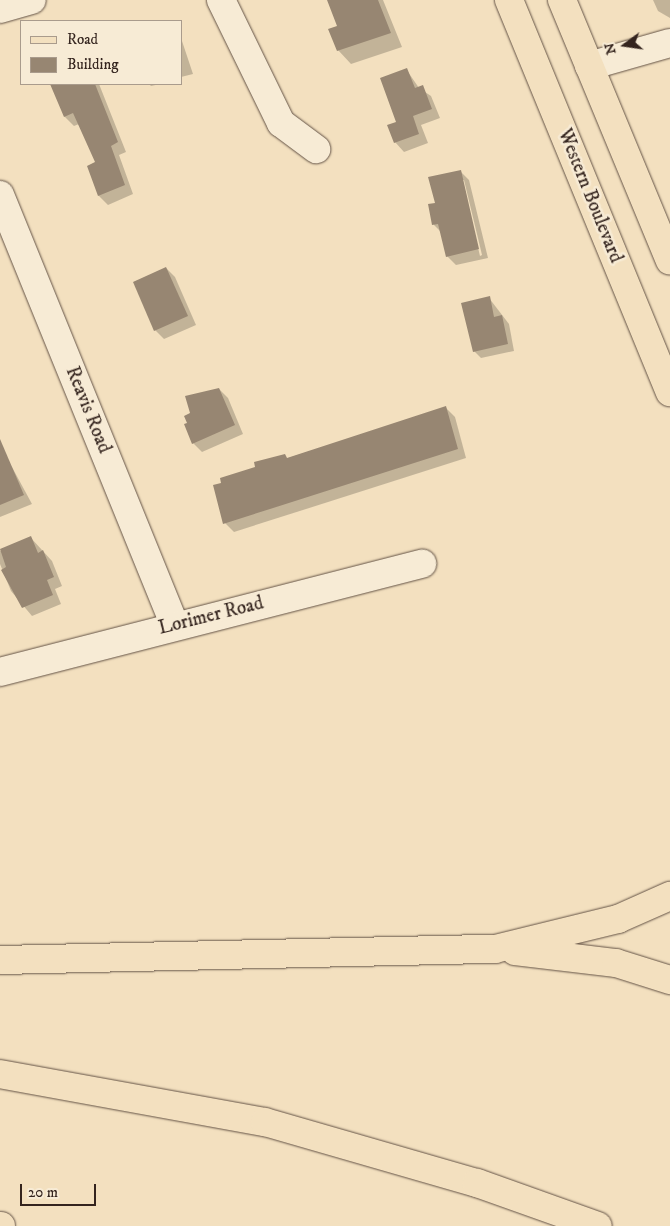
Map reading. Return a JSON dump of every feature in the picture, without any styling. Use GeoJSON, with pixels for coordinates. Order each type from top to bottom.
{"type":"FeatureCollection","features":[{"type":"Feature","properties":{"kind":"main road","name":"Western Boulevard"},"geometry":{"type":"LineString","coordinates":[[509,0],[670,392]]}},
{"type":"Feature","properties":{"kind":"main road"},"geometry":{"type":"LineString","coordinates":[[562,0],[670,261]]}},
{"type":"Feature","properties":{"kind":"main road"},"geometry":{"type":"LineString","coordinates":[[495,949],[618,919],[670,896]]}},
{"type":"Feature","properties":{"kind":"main road"},"geometry":{"type":"LineString","coordinates":[[0,960],[495,949],[616,963],[670,980]]}},
{"type":"Feature","properties":{"kind":"main road"},"geometry":{"type":"LineString","coordinates":[[0,1074],[265,1122],[476,1183],[598,1226]]}},
{"type":"Feature","properties":{"kind":"street"},"geometry":{"type":"LineString","coordinates":[[0,9],[32,0]]}},
{"type":"Feature","properties":{"kind":"street"},"geometry":{"type":"LineString","coordinates":[[221,0],[281,123],[316,149]]}},
{"type":"Feature","properties":{"kind":"street"},"geometry":{"type":"LineString","coordinates":[[589,66],[670,42]]}},
{"type":"Feature","properties":{"kind":"street","name":"Reavis Road"},"geometry":{"type":"LineString","coordinates":[[0,195],[175,625]]}},
{"type":"Feature","properties":{"kind":"street","name":"Lorimer Road"},"geometry":{"type":"LineString","coordinates":[[0,672],[175,625],[422,564]]}},
{"type":"Feature","properties":{"kind":"building"},"geometry":{"type":"Polygon","coordinates":[[[327,0],[378,0],[391,33],[337,51],[328,29],[337,26],[327,0]]]}},
{"type":"Feature","properties":{"kind":"building"},"geometry":{"type":"Polygon","coordinates":[[[407,68],[415,88],[423,85],[432,109],[413,116],[419,134],[394,143],[387,125],[396,122],[380,78],[407,68]]]}},
{"type":"Feature","properties":{"kind":"building"},"geometry":{"type":"Polygon","coordinates":[[[50,85],[95,85],[118,142],[111,146],[125,185],[98,196],[87,166],[95,162],[73,113],[64,117],[50,85]]]}},
{"type":"Feature","properties":{"kind":"building"},"geometry":{"type":"Polygon","coordinates":[[[461,170],[479,249],[446,257],[438,224],[432,225],[428,204],[435,203],[428,177],[461,170]]]}},
{"type":"Feature","properties":{"kind":"building"},"geometry":{"type":"Polygon","coordinates":[[[166,267],[188,316],[154,331],[133,282],[166,267]]]}},
{"type":"Feature","properties":{"kind":"building"},"geometry":{"type":"Polygon","coordinates":[[[490,296],[494,317],[502,315],[508,344],[473,352],[461,303],[490,296]]]}},
{"type":"Feature","properties":{"kind":"building"},"geometry":{"type":"Polygon","coordinates":[[[219,388],[235,425],[192,444],[184,424],[187,423],[184,416],[190,413],[185,396],[219,388]]]}},
{"type":"Feature","properties":{"kind":"building"},"geometry":{"type":"Polygon","coordinates":[[[446,406],[458,449],[223,524],[213,485],[221,483],[220,478],[255,467],[254,462],[285,454],[287,458],[446,406]]]}},
{"type":"Feature","properties":{"kind":"building"},"geometry":{"type":"Polygon","coordinates":[[[0,439],[24,495],[0,505],[0,439]]]}},
{"type":"Feature","properties":{"kind":"building"},"geometry":{"type":"Polygon","coordinates":[[[31,536],[38,553],[43,550],[54,577],[47,580],[53,595],[22,608],[1,570],[6,567],[0,549],[31,536]]]}}]}
